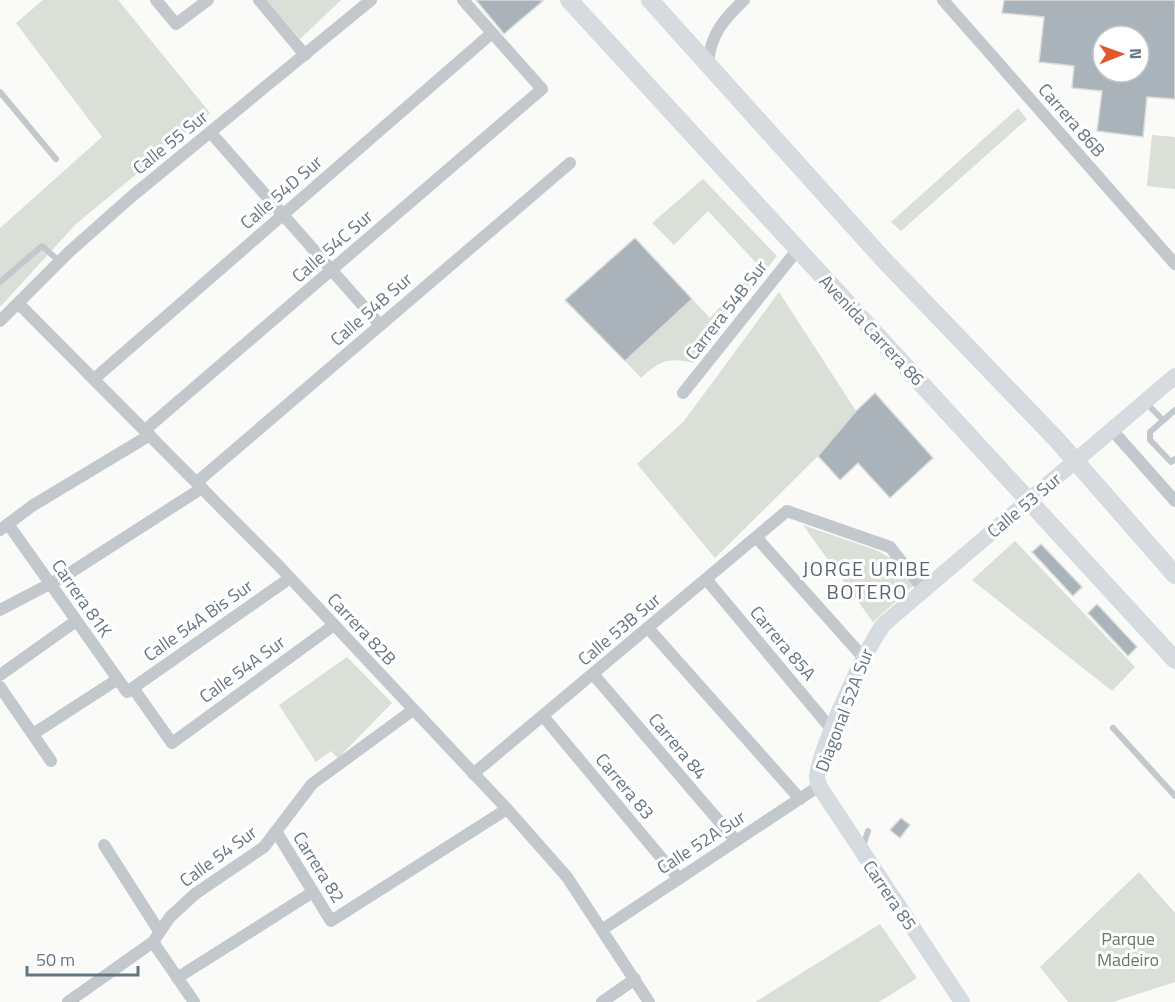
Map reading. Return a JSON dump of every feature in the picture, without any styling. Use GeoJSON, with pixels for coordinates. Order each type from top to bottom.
{"type":"FeatureCollection","features":[{"type":"Feature","properties":{"kind":"main road","name":"Avenida Carrera 86"},"geometry":{"type":"LineString","coordinates":[[569,0],[1175,660]]}},
{"type":"Feature","properties":{"kind":"main road"},"geometry":{"type":"LineString","coordinates":[[650,0],[883,259],[1075,462],[1175,575]]}},
{"type":"Feature","properties":{"kind":"street"},"geometry":{"type":"LineString","coordinates":[[156,0],[176,24],[208,0]]}},
{"type":"Feature","properties":{"kind":"street"},"geometry":{"type":"LineString","coordinates":[[259,0],[305,55]]}},
{"type":"Feature","properties":{"kind":"street","name":"Calle 55 Sur"},"geometry":{"type":"LineString","coordinates":[[0,321],[59,262],[131,197],[371,0]]}},
{"type":"Feature","properties":{"kind":"street"},"geometry":{"type":"LineString","coordinates":[[463,0],[492,33]]}},
{"type":"Feature","properties":{"kind":"street"},"geometry":{"type":"LineString","coordinates":[[650,0],[661,0]]}},
{"type":"Feature","properties":{"kind":"street"},"geometry":{"type":"LineString","coordinates":[[708,62],[712,39],[720,24],[744,0]]}},
{"type":"Feature","properties":{"kind":"street","name":"Carrera 86B"},"geometry":{"type":"LineString","coordinates":[[943,0],[1175,264]]}},
{"type":"Feature","properties":{"kind":"street","name":"Calle 54C Sur"},"geometry":{"type":"LineString","coordinates":[[4,527],[147,432],[542,89],[492,33]]}},
{"type":"Feature","properties":{"kind":"street","name":"Calle 54D Sur"},"geometry":{"type":"LineString","coordinates":[[94,379],[492,33]]}},
{"type":"Feature","properties":{"kind":"street"},"geometry":{"type":"LineString","coordinates":[[211,133],[380,325]]}},
{"type":"Feature","properties":{"kind":"street","name":"Calle 54B Sur"},"geometry":{"type":"LineString","coordinates":[[0,610],[50,584],[199,485],[380,325],[570,163]]}},
{"type":"Feature","properties":{"kind":"street","name":"Carrera 54B Sur"},"geometry":{"type":"LineString","coordinates":[[683,393],[798,249]]}},
{"type":"Feature","properties":{"kind":"street","name":"Carrera 82B"},"geometry":{"type":"LineString","coordinates":[[19,304],[290,578],[507,809],[567,877],[649,1002]]}},
{"type":"Feature","properties":{"kind":"street","name":"Calle 53 Sur"},"geometry":{"type":"LineString","coordinates":[[874,635],[1175,376]]}},
{"type":"Feature","properties":{"kind":"street"},"geometry":{"type":"LineString","coordinates":[[1112,430],[1174,498]]}},
{"type":"Feature","properties":{"kind":"street","name":"Calle 53B Sur"},"geometry":{"type":"LineString","coordinates":[[473,774],[787,511],[890,547],[924,590]]}},
{"type":"Feature","properties":{"kind":"street","name":"Carrera 81K"},"geometry":{"type":"LineString","coordinates":[[4,527],[50,584],[118,679],[130,690],[172,743]]}},
{"type":"Feature","properties":{"kind":"street"},"geometry":{"type":"LineString","coordinates":[[756,537],[863,657]]}},
{"type":"Feature","properties":{"kind":"street","name":"Calle 54A Bis Sur"},"geometry":{"type":"LineString","coordinates":[[130,690],[290,578]]}},
{"type":"Feature","properties":{"kind":"street","name":"Carrera 85A"},"geometry":{"type":"LineString","coordinates":[[706,579],[833,731]]}},
{"type":"Feature","properties":{"kind":"street"},"geometry":{"type":"LineString","coordinates":[[0,675],[76,621]]}},
{"type":"Feature","properties":{"kind":"street","name":"Calle 54A Sur"},"geometry":{"type":"LineString","coordinates":[[172,743],[334,625]]}},
{"type":"Feature","properties":{"kind":"street"},"geometry":{"type":"LineString","coordinates":[[648,628],[800,799]]}},
{"type":"Feature","properties":{"kind":"street","name":"Diagonal 52A Sur"},"geometry":{"type":"LineString","coordinates":[[819,786],[818,774],[833,731],[874,635]]}},
{"type":"Feature","properties":{"kind":"street","name":"Carrera 84"},"geometry":{"type":"LineString","coordinates":[[593,674],[736,841]]}},
{"type":"Feature","properties":{"kind":"street"},"geometry":{"type":"LineString","coordinates":[[33,734],[118,679]]}},
{"type":"Feature","properties":{"kind":"street"},"geometry":{"type":"LineString","coordinates":[[0,687],[51,761]]}},
{"type":"Feature","properties":{"kind":"street","name":"Calle 54 Sur"},"geometry":{"type":"LineString","coordinates":[[68,1002],[156,936],[170,917],[186,902],[255,855],[277,833],[298,799],[312,784],[413,710]]}},
{"type":"Feature","properties":{"kind":"street","name":"Carrera 83"},"geometry":{"type":"LineString","coordinates":[[543,716],[679,879]]}},
{"type":"Feature","properties":{"kind":"street","name":"Calle 52A Sur"},"geometry":{"type":"LineString","coordinates":[[603,929],[819,786]]}},
{"type":"Feature","properties":{"kind":"street","name":"Carrera 85"},"geometry":{"type":"LineString","coordinates":[[819,786],[962,1002]]}},
{"type":"Feature","properties":{"kind":"street","name":"Carrera 82"},"geometry":{"type":"LineString","coordinates":[[277,833],[331,921],[507,809]]}},
{"type":"Feature","properties":{"kind":"street"},"geometry":{"type":"LineString","coordinates":[[104,845],[177,978],[194,1002]]}},
{"type":"Feature","properties":{"kind":"street"},"geometry":{"type":"LineString","coordinates":[[177,978],[313,892]]}},
{"type":"Feature","properties":{"kind":"street"},"geometry":{"type":"LineString","coordinates":[[602,1002],[635,979]]}},
{"type":"Feature","properties":{"kind":"lane"},"geometry":{"type":"LineString","coordinates":[[0,92],[56,159]]}},
{"type":"Feature","properties":{"kind":"lane"},"geometry":{"type":"LineString","coordinates":[[0,282],[42,246],[59,262]]}},
{"type":"Feature","properties":{"kind":"lane"},"geometry":{"type":"LineString","coordinates":[[1145,402],[1162,419]]}},
{"type":"Feature","properties":{"kind":"lane"},"geometry":{"type":"LineString","coordinates":[[1174,463],[1150,440],[1150,432],[1162,419],[1175,410]]}},
{"type":"Feature","properties":{"kind":"lane"},"geometry":{"type":"LineString","coordinates":[[1113,728],[1175,796]]}},
{"type":"Feature","properties":{"kind":"lane"},"geometry":{"type":"LineString","coordinates":[[861,852],[868,831]]}},
{"type":"Feature","properties":{"kind":"green space"},"geometry":{"type":"Polygon","coordinates":[[[43,0],[118,0],[210,113],[76,224],[0,307],[0,228],[102,137],[16,23],[43,0]]]}},
{"type":"Feature","properties":{"kind":"green space"},"geometry":{"type":"Polygon","coordinates":[[[267,0],[341,0],[300,39],[267,0]]]}},
{"type":"Feature","properties":{"kind":"green space"},"geometry":{"type":"Polygon","coordinates":[[[1018,108],[1027,119],[901,231],[891,222],[1018,108]]]}},
{"type":"Feature","properties":{"kind":"green space"},"geometry":{"type":"Polygon","coordinates":[[[1152,135],[1175,137],[1175,189],[1147,186],[1152,135]]]}},
{"type":"Feature","properties":{"kind":"green space"},"geometry":{"type":"Polygon","coordinates":[[[703,179],[777,256],[694,363],[671,360],[654,367],[641,378],[625,361],[692,299],[710,318],[758,265],[708,211],[674,245],[652,223],[703,179]]]}},
{"type":"Feature","properties":{"kind":"green space"},"geometry":{"type":"Polygon","coordinates":[[[779,292],[856,411],[818,456],[715,558],[637,464],[684,421],[779,292]]]}},
{"type":"Feature","properties":{"kind":"green space"},"geometry":{"type":"Polygon","coordinates":[[[803,525],[876,550],[894,560],[913,586],[873,622],[803,525]]]}},
{"type":"Feature","properties":{"kind":"green space"},"geometry":{"type":"Polygon","coordinates":[[[1015,541],[1135,667],[1112,691],[972,580],[1015,541]]]}},
{"type":"Feature","properties":{"kind":"green space"},"geometry":{"type":"Polygon","coordinates":[[[347,657],[392,703],[338,758],[331,751],[316,762],[279,705],[347,657]]]}},
{"type":"Feature","properties":{"kind":"green space","name":"Parque Madeiro"},"geometry":{"type":"Polygon","coordinates":[[[1139,872],[1175,913],[1175,982],[1113,1002],[1068,1002],[1040,967],[1139,872]]]}},
{"type":"Feature","properties":{"kind":"green space"},"geometry":{"type":"Polygon","coordinates":[[[880,924],[917,978],[879,1002],[755,1002],[880,924]]]}},
{"type":"Feature","properties":{"kind":"building"},"geometry":{"type":"Polygon","coordinates":[[[476,0],[544,0],[504,34],[476,0]]]}},
{"type":"Feature","properties":{"kind":"building"},"geometry":{"type":"Polygon","coordinates":[[[1004,0],[1175,0],[1175,99],[1147,97],[1143,137],[1097,131],[1102,91],[1072,88],[1074,66],[1039,62],[1044,17],[1002,13],[1004,0]]]}},
{"type":"Feature","properties":{"kind":"building"},"geometry":{"type":"Polygon","coordinates":[[[635,238],[692,299],[625,361],[565,300],[635,238]]]}},
{"type":"Feature","properties":{"kind":"building"},"geometry":{"type":"Polygon","coordinates":[[[875,393],[933,458],[890,498],[858,463],[840,480],[818,456],[856,411],[875,393]]]}},
{"type":"Feature","properties":{"kind":"building"},"geometry":{"type":"Polygon","coordinates":[[[1041,544],[1082,587],[1073,596],[1032,552],[1041,544]]]}},
{"type":"Feature","properties":{"kind":"building"},"geometry":{"type":"Polygon","coordinates":[[[1097,604],[1137,647],[1128,656],[1088,613],[1097,604]]]}},
{"type":"Feature","properties":{"kind":"building"},"geometry":{"type":"Polygon","coordinates":[[[901,818],[910,825],[900,838],[890,830],[901,818]]]}},
{"type":"Feature","properties":{"kind":"district","name":"JORGE URIBE BOTERO"},"geometry":{"type":"Point","coordinates":[867,580]}}]}
